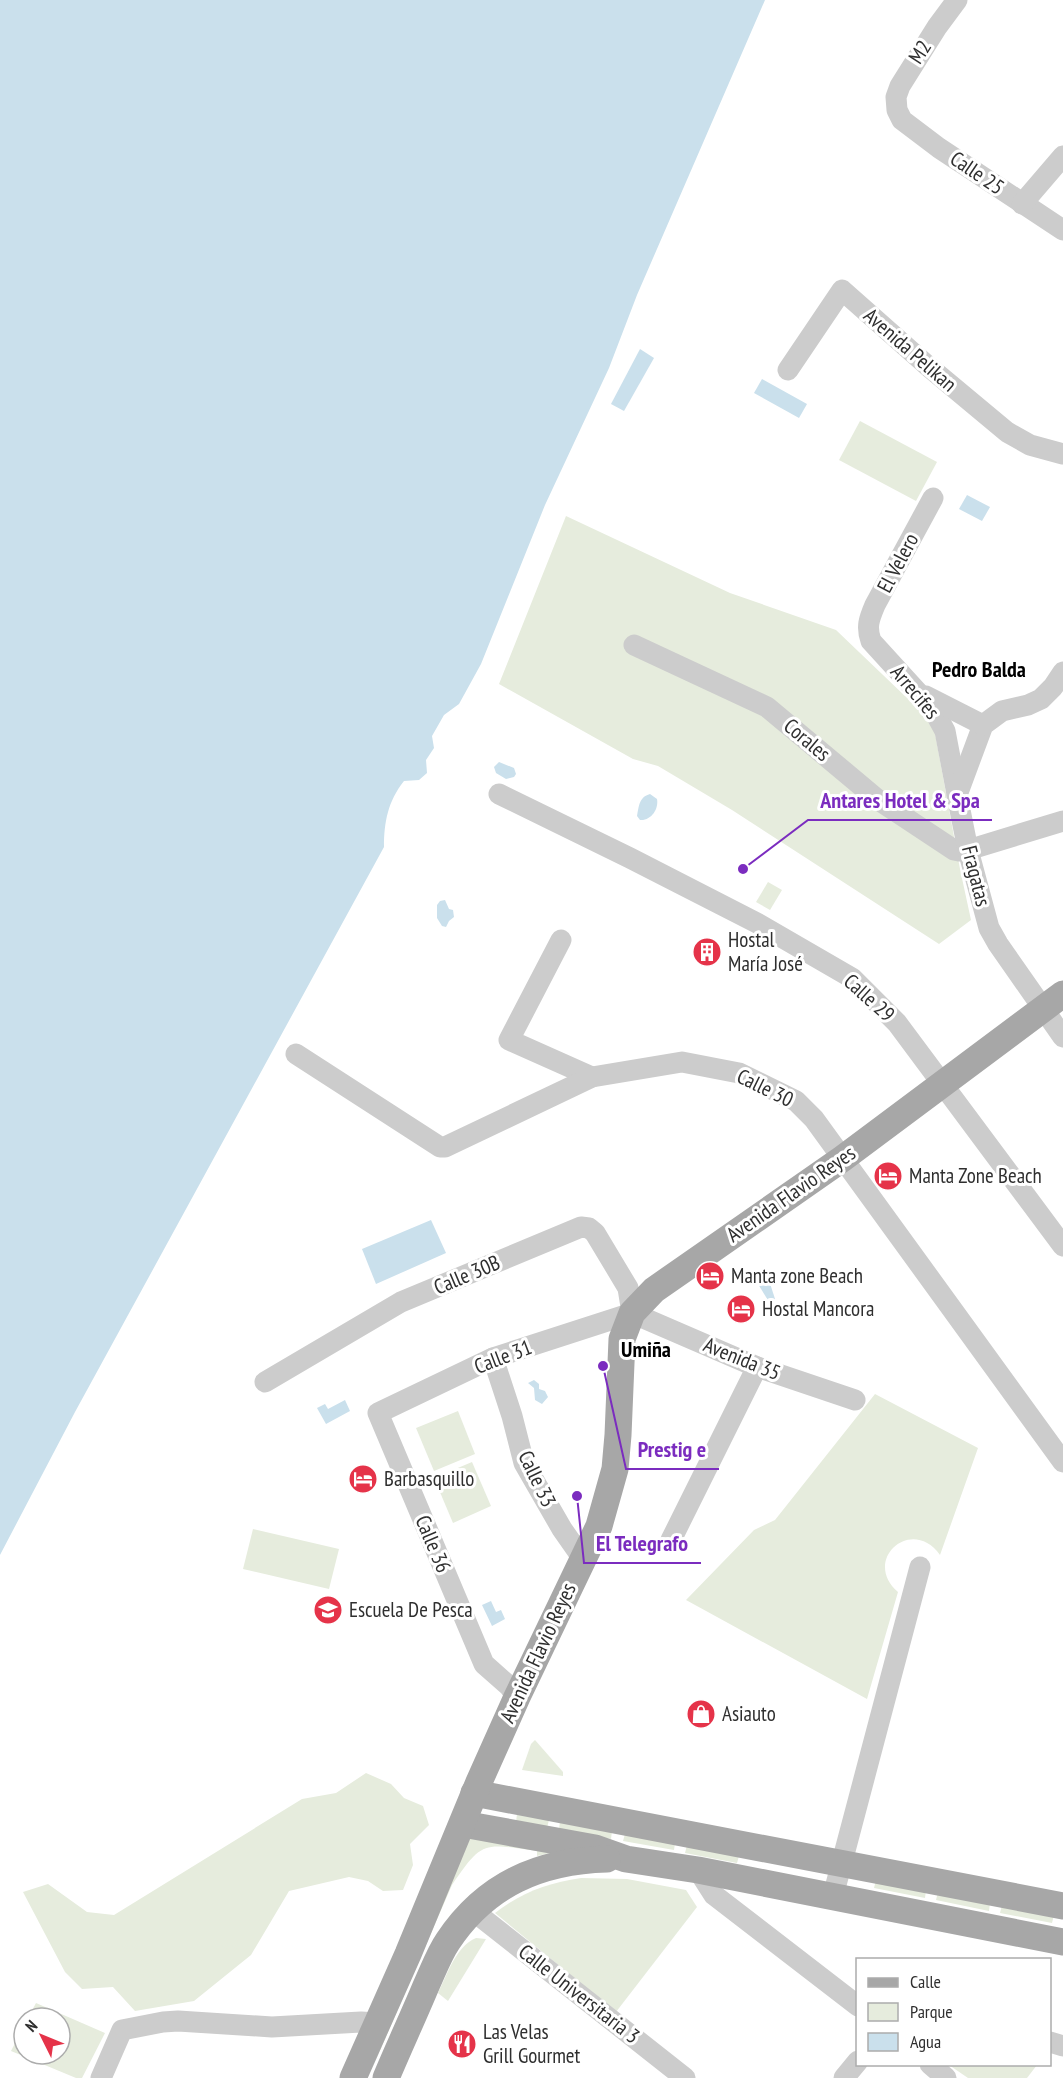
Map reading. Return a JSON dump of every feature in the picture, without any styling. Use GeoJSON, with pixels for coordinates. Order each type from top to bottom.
{"type":"FeatureCollection","features":[{"type":"Feature","properties":{"kind":"main road","name":"Avenida Flavio Reyes"},"geometry":{"type":"LineString","coordinates":[[353,2078],[463,1824],[474,1793],[599,1526],[615,1469],[622,1339],[632,1313],[654,1290],[842,1159],[1053,1001]]}},
{"type":"Feature","properties":{"kind":"main road"},"geometry":{"type":"LineString","coordinates":[[474,1793],[1063,1906]]}},
{"type":"Feature","properties":{"kind":"main road"},"geometry":{"type":"LineString","coordinates":[[463,1824],[595,1848],[626,1859]]}},
{"type":"Feature","properties":{"kind":"main road"},"geometry":{"type":"LineString","coordinates":[[386,2078],[446,1943],[472,1910],[498,1889],[520,1876],[546,1867],[579,1860],[626,1859],[698,1870],[1063,1942]]}},
{"type":"Feature","properties":{"kind":"street","name":"M2"},"geometry":{"type":"LineString","coordinates":[[897,110],[896,97],[900,86],[957,0]]}},
{"type":"Feature","properties":{"kind":"street","name":"Calle 25"},"geometry":{"type":"LineString","coordinates":[[897,110],[902,120],[915,130],[1063,230]]}},
{"type":"Feature","properties":{"kind":"street"},"geometry":{"type":"LineString","coordinates":[[1022,204],[1063,156]]}},
{"type":"Feature","properties":{"kind":"street","name":"Avenida Pelikan"},"geometry":{"type":"LineString","coordinates":[[788,370],[842,290],[1007,432],[1030,445],[1063,454]]}},
{"type":"Feature","properties":{"kind":"street","name":"El Velero"},"geometry":{"type":"LineString","coordinates":[[867,631],[869,618],[875,605],[933,498]]}},
{"type":"Feature","properties":{"kind":"street","name":"Arrecifes"},"geometry":{"type":"LineString","coordinates":[[867,631],[871,641],[914,691],[933,709],[945,731],[957,795]]}},
{"type":"Feature","properties":{"kind":"street","name":"Corales"},"geometry":{"type":"LineString","coordinates":[[634,645],[767,707],[877,799],[949,847],[959,852],[968,850]]}},
{"type":"Feature","properties":{"kind":"street"},"geometry":{"type":"LineString","coordinates":[[957,795],[983,725],[1002,711],[1028,705],[1041,699],[1063,672]]}},
{"type":"Feature","properties":{"kind":"street"},"geometry":{"type":"LineString","coordinates":[[914,691],[983,725]]}},
{"type":"Feature","properties":{"kind":"street","name":"Calle 29"},"geometry":{"type":"LineString","coordinates":[[499,794],[757,923],[852,978],[897,1023],[1063,1246]]}},
{"type":"Feature","properties":{"kind":"street","name":"Fragatas"},"geometry":{"type":"LineString","coordinates":[[957,795],[968,850],[989,928],[998,945],[1053,1001],[1063,1037]]}},
{"type":"Feature","properties":{"kind":"street"},"geometry":{"type":"LineString","coordinates":[[968,850],[1063,821]]}},
{"type":"Feature","properties":{"kind":"street"},"geometry":{"type":"LineString","coordinates":[[561,940],[509,1040],[592,1077]]}},
{"type":"Feature","properties":{"kind":"street","name":"Calle 30"},"geometry":{"type":"LineString","coordinates":[[296,1054],[440,1147],[445,1147],[592,1077],[682,1062],[739,1073],[796,1101],[814,1119],[1063,1462]]}},
{"type":"Feature","properties":{"kind":"street","name":"Calle 30B"},"geometry":{"type":"LineString","coordinates":[[265,1382],[401,1302],[581,1227],[589,1228],[596,1233],[628,1288],[632,1313]]}},
{"type":"Feature","properties":{"kind":"street","name":"Calle 31"},"geometry":{"type":"LineString","coordinates":[[378,1413],[494,1358],[632,1313]]}},
{"type":"Feature","properties":{"kind":"street","name":"Avenida 35"},"geometry":{"type":"LineString","coordinates":[[632,1313],[758,1367],[855,1400]]}},
{"type":"Feature","properties":{"kind":"street","name":"Calle 33"},"geometry":{"type":"LineString","coordinates":[[494,1358],[513,1416],[524,1463],[562,1529],[583,1559]]}},
{"type":"Feature","properties":{"kind":"street"},"geometry":{"type":"LineString","coordinates":[[671,1540],[758,1367]]}},
{"type":"Feature","properties":{"kind":"street","name":"Calle 36"},"geometry":{"type":"LineString","coordinates":[[378,1413],[484,1664],[509,1686],[517,1697]]}},
{"type":"Feature","properties":{"kind":"street"},"geometry":{"type":"LineString","coordinates":[[832,1896],[920,1567]]}},
{"type":"Feature","properties":{"kind":"street"},"geometry":{"type":"LineString","coordinates":[[698,1870],[714,1895],[856,2004]]}},
{"type":"Feature","properties":{"kind":"street","name":"Calle Universitaria 3"},"geometry":{"type":"LineString","coordinates":[[472,1910],[685,2078]]}},
{"type":"Feature","properties":{"kind":"street"},"geometry":{"type":"LineString","coordinates":[[829,1983],[856,1990]]}},
{"type":"Feature","properties":{"kind":"street"},"geometry":{"type":"LineString","coordinates":[[101,2078],[123,2030],[163,2022],[272,2027],[378,2023]]}},
{"type":"Feature","properties":{"kind":"street"},"geometry":{"type":"LineString","coordinates":[[844,2078],[856,2063]]}},
{"type":"Feature","properties":{"kind":"street"},"geometry":{"type":"LineString","coordinates":[[932,2066],[946,2078]]}},
{"type":"Feature","properties":{"kind":"green space"},"geometry":{"type":"Polygon","coordinates":[[[860,421],[937,462],[916,501],[839,460],[860,421]]]}},
{"type":"Feature","properties":{"kind":"green space"},"geometry":{"type":"Polygon","coordinates":[[[566,516],[730,593],[836,630],[929,719],[934,728],[971,920],[939,944],[732,810],[658,766],[633,759],[499,684],[566,516]]]}},
{"type":"Feature","properties":{"kind":"green space"},"geometry":{"type":"Polygon","coordinates":[[[768,882],[782,890],[770,910],[756,902],[768,882]]]}},
{"type":"Feature","properties":{"kind":"green space"},"geometry":{"type":"Polygon","coordinates":[[[875,1394],[978,1448],[940,1555],[929,1544],[916,1539],[895,1546],[888,1556],[885,1567],[888,1580],[898,1592],[867,1699],[686,1600],[754,1530],[775,1520],[875,1394]]]}},
{"type":"Feature","properties":{"kind":"green space"},"geometry":{"type":"Polygon","coordinates":[[[458,1411],[475,1454],[434,1471],[416,1428],[458,1411]]]}},
{"type":"Feature","properties":{"kind":"green space"},"geometry":{"type":"Polygon","coordinates":[[[472,1462],[491,1506],[453,1523],[434,1478],[472,1462]]]}},
{"type":"Feature","properties":{"kind":"green space"},"geometry":{"type":"Polygon","coordinates":[[[253,1529],[339,1549],[329,1589],[243,1569],[253,1529]]]}},
{"type":"Feature","properties":{"kind":"green space"},"geometry":{"type":"Polygon","coordinates":[[[535,1740],[563,1772],[563,1776],[522,1770],[531,1744],[535,1740]]]}},
{"type":"Feature","properties":{"kind":"green space"},"geometry":{"type":"Polygon","coordinates":[[[366,1773],[391,1784],[404,1798],[423,1806],[429,1825],[410,1844],[413,1865],[403,1890],[383,1891],[368,1881],[349,1877],[289,1891],[251,1955],[194,2001],[135,2011],[113,1987],[82,1989],[65,1972],[23,1892],[48,1884],[87,1912],[114,1915],[302,1799],[336,1793],[366,1773]]]}},
{"type":"Feature","properties":{"kind":"green space"},"geometry":{"type":"Polygon","coordinates":[[[517,1814],[549,1820],[547,1828],[516,1822],[517,1814]]]}},
{"type":"Feature","properties":{"kind":"green space"},"geometry":{"type":"Polygon","coordinates":[[[560,1821],[612,1831],[611,1839],[559,1830],[560,1821]]]}},
{"type":"Feature","properties":{"kind":"green space"},"geometry":{"type":"Polygon","coordinates":[[[625,1834],[675,1843],[674,1850],[623,1841],[625,1834]]]}},
{"type":"Feature","properties":{"kind":"green space"},"geometry":{"type":"Polygon","coordinates":[[[472,1836],[558,1851],[537,1856],[537,1851],[495,1847],[486,1848],[471,1859],[452,1885],[368,2078],[467,1843],[472,1836]]]}},
{"type":"Feature","properties":{"kind":"green space"},"geometry":{"type":"Polygon","coordinates":[[[687,1845],[739,1856],[737,1863],[685,1853],[687,1845]]]}},
{"type":"Feature","properties":{"kind":"green space"},"geometry":{"type":"Polygon","coordinates":[[[581,1878],[627,1879],[686,1890],[697,1907],[616,2012],[495,1913],[515,1899],[536,1889],[581,1878]]]}},
{"type":"Feature","properties":{"kind":"green space"},"geometry":{"type":"Polygon","coordinates":[[[876,1880],[926,1890],[925,1898],[874,1888],[876,1880]]]}},
{"type":"Feature","properties":{"kind":"green space"},"geometry":{"type":"Polygon","coordinates":[[[938,1892],[990,1903],[989,1911],[936,1900],[938,1892]]]}},
{"type":"Feature","properties":{"kind":"green space"},"geometry":{"type":"Polygon","coordinates":[[[1002,1905],[1054,1915],[1052,1923],[1000,1913],[1002,1905]]]}},
{"type":"Feature","properties":{"kind":"green space"},"geometry":{"type":"Polygon","coordinates":[[[476,1938],[486,1939],[448,2001],[438,1993],[458,1954],[463,1947],[476,1938]]]}},
{"type":"Feature","properties":{"kind":"green space"},"geometry":{"type":"Polygon","coordinates":[[[72,2019],[105,2033],[82,2078],[76,2078],[47,2066],[72,2066],[72,2019]]]}},
{"type":"Feature","properties":{"kind":"green space"},"geometry":{"type":"Polygon","coordinates":[[[950,2066],[1036,2066],[1027,2078],[968,2078],[950,2066]]]}},
{"type":"Feature","properties":{"kind":"water"},"geometry":{"type":"Polygon","coordinates":[[[0,0],[765,0],[637,295],[609,368],[545,505],[481,664],[459,704],[444,715],[432,736],[434,748],[426,760],[427,773],[419,780],[404,781],[394,796],[386,820],[384,847],[75,1412],[0,1555],[0,0]]]}},
{"type":"Feature","properties":{"kind":"water"},"geometry":{"type":"Polygon","coordinates":[[[640,349],[654,358],[624,411],[611,404],[640,349]]]}},
{"type":"Feature","properties":{"kind":"water"},"geometry":{"type":"Polygon","coordinates":[[[762,379],[807,404],[799,418],[754,393],[762,379]]]}},
{"type":"Feature","properties":{"kind":"water"},"geometry":{"type":"Polygon","coordinates":[[[967,495],[990,507],[982,521],[959,509],[967,495]]]}},
{"type":"Feature","properties":{"kind":"water"},"geometry":{"type":"Polygon","coordinates":[[[499,762],[514,768],[516,774],[514,777],[506,779],[496,773],[494,767],[499,762]]]}},
{"type":"Feature","properties":{"kind":"water"},"geometry":{"type":"Polygon","coordinates":[[[650,794],[657,799],[655,810],[648,819],[640,820],[637,816],[640,802],[650,794]]]}},
{"type":"Feature","properties":{"kind":"water"},"geometry":{"type":"Polygon","coordinates":[[[445,900],[449,909],[453,910],[454,917],[446,927],[442,926],[437,918],[437,905],[440,901],[445,900]]]}},
{"type":"Feature","properties":{"kind":"water"},"geometry":{"type":"Polygon","coordinates":[[[431,1220],[446,1253],[376,1284],[362,1249],[431,1220]]]}},
{"type":"Feature","properties":{"kind":"water"},"geometry":{"type":"Polygon","coordinates":[[[768,1277],[775,1299],[769,1302],[758,1284],[768,1277]]]}},
{"type":"Feature","properties":{"kind":"water"},"geometry":{"type":"Polygon","coordinates":[[[534,1380],[539,1384],[539,1389],[545,1391],[548,1397],[542,1404],[535,1400],[534,1388],[528,1383],[534,1380]]]}},
{"type":"Feature","properties":{"kind":"water"},"geometry":{"type":"Polygon","coordinates":[[[345,1400],[350,1411],[326,1424],[317,1408],[325,1404],[328,1409],[345,1400]]]}},
{"type":"Feature","properties":{"kind":"water"},"geometry":{"type":"Polygon","coordinates":[[[491,1601],[496,1612],[501,1610],[505,1619],[492,1626],[482,1605],[491,1601]]]}},
{"type":"Feature","properties":{"kind":"place","name":"Antares Hotel & Spa"},"geometry":{"type":"Point","coordinates":[743,869]}},
{"type":"Feature","properties":{"kind":"place","name":"Hostal María José"},"geometry":{"type":"Point","coordinates":[707,952]}},
{"type":"Feature","properties":{"kind":"place","name":"Manta Zone Beach"},"geometry":{"type":"Point","coordinates":[888,1176]}},
{"type":"Feature","properties":{"kind":"place","name":"Manta zone Beach"},"geometry":{"type":"Point","coordinates":[710,1276]}},
{"type":"Feature","properties":{"kind":"place","name":"Hostal Mancora"},"geometry":{"type":"Point","coordinates":[741,1309]}},
{"type":"Feature","properties":{"kind":"place","name":"Prestig e"},"geometry":{"type":"Point","coordinates":[603,1366]}},
{"type":"Feature","properties":{"kind":"place","name":"Barbasquillo"},"geometry":{"type":"Point","coordinates":[363,1479]}},
{"type":"Feature","properties":{"kind":"place","name":"El Telegrafo"},"geometry":{"type":"Point","coordinates":[577,1496]}},
{"type":"Feature","properties":{"kind":"place","name":"Escuela De Pesca"},"geometry":{"type":"Point","coordinates":[328,1610]}},
{"type":"Feature","properties":{"kind":"place","name":"Asiauto"},"geometry":{"type":"Point","coordinates":[701,1714]}},
{"type":"Feature","properties":{"kind":"place","name":"Las Velas Grill Gourmet"},"geometry":{"type":"Point","coordinates":[462,2044]}},
{"type":"Feature","properties":{"kind":"district","name":"Pedro Balda"},"geometry":{"type":"Point","coordinates":[979,669]}},
{"type":"Feature","properties":{"kind":"district","name":"Umiña"},"geometry":{"type":"Point","coordinates":[646,1349]}}]}
